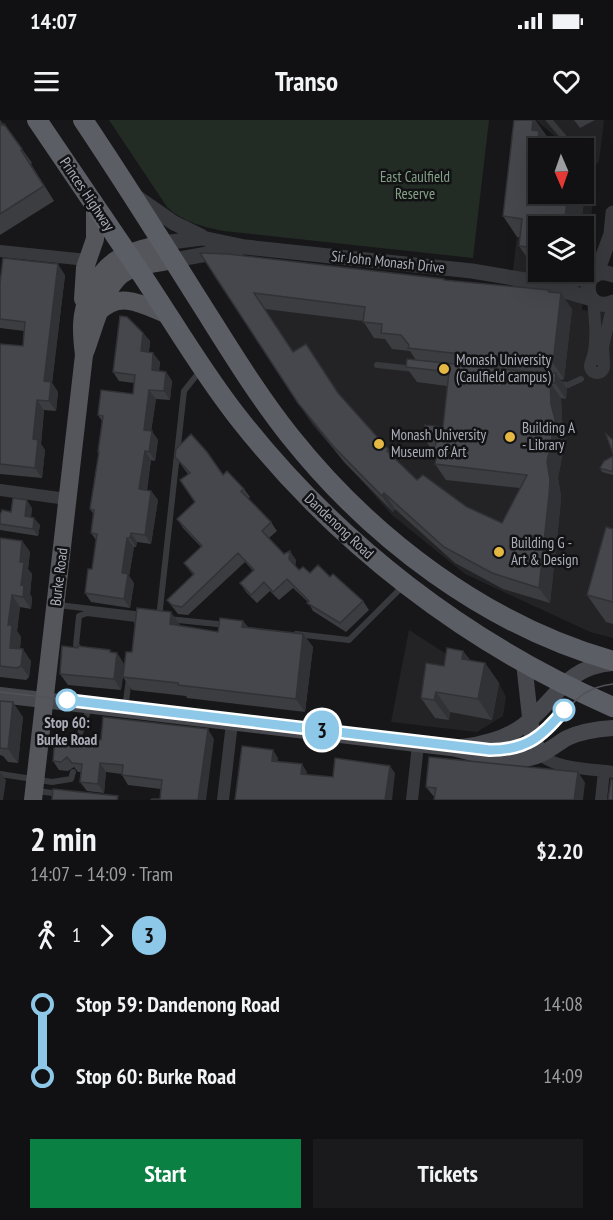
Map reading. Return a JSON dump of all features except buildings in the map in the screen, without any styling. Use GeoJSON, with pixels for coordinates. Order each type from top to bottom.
{"type":"FeatureCollection","features":[{"type":"Feature","properties":{"kind":"highway","name":"Princes Highway"},"geometry":{"type":"LineString","coordinates":[[37,120],[132,261]]}},
{"type":"Feature","properties":{"kind":"highway"},"geometry":{"type":"LineString","coordinates":[[83,120],[174,260]]}},
{"type":"Feature","properties":{"kind":"highway","name":"Dandenong Road"},"geometry":{"type":"LineString","coordinates":[[174,260],[239,363],[290,436],[363,515],[423,565],[480,605],[553,642],[613,662]]}},
{"type":"Feature","properties":{"kind":"highway","name":"Dandenong Road"},"geometry":{"type":"LineString","coordinates":[[132,261],[202,368],[238,417],[294,483],[362,549],[405,584],[474,634],[524,663],[613,707]]}},
{"type":"Feature","properties":{"kind":"main road"},"geometry":{"type":"LineString","coordinates":[[95,206],[95,239],[84,273],[91,310],[126,299],[166,314]]}},
{"type":"Feature","properties":{"kind":"main road","name":"Burke Road"},"geometry":{"type":"LineString","coordinates":[[34,790],[45,735],[44,700],[91,310],[132,261],[164,243]]}},
{"type":"Feature","properties":{"kind":"main road","name":"Burke Road"},"geometry":{"type":"LineString","coordinates":[[132,261],[174,260]]}},
{"type":"Feature","properties":{"kind":"main road"},"geometry":{"type":"LineString","coordinates":[[451,748],[498,739],[514,732],[531,719],[563,683],[588,668],[613,662]]}},
{"type":"Feature","properties":{"kind":"main road"},"geometry":{"type":"LineString","coordinates":[[524,663],[533,740],[540,754]]}},
{"type":"Feature","properties":{"kind":"main road"},"geometry":{"type":"LineString","coordinates":[[0,695],[451,748],[486,756],[518,759],[540,754],[576,735],[592,730],[613,728]]}},
{"type":"Feature","properties":{"kind":"street"},"geometry":{"type":"LineString","coordinates":[[133,194],[177,225],[208,239]]}},
{"type":"Feature","properties":{"kind":"street"},"geometry":{"type":"LineString","coordinates":[[613,213],[611,234],[613,251]]}},
{"type":"Feature","properties":{"kind":"street"},"geometry":{"type":"LineString","coordinates":[[611,234],[588,287],[592,300],[595,330],[594,354],[591,363],[598,359],[604,363],[603,347],[613,302]]}},
{"type":"Feature","properties":{"kind":"street","name":"Sir John Monash Drive"},"geometry":{"type":"LineString","coordinates":[[164,243],[208,239],[245,247],[472,271],[528,280]]}},
{"type":"Feature","properties":{"kind":"street","name":"Sir John Monash Drive"},"geometry":{"type":"LineString","coordinates":[[174,260],[245,247]]}},
{"type":"Feature","properties":{"kind":"street"},"geometry":{"type":"LineString","coordinates":[[0,251],[87,260]]}},
{"type":"Feature","properties":{"kind":"street","name":"Sir John Monash Drive"},"geometry":{"type":"LineString","coordinates":[[595,275],[606,272],[613,275]]}},
{"type":"Feature","properties":{"kind":"street","name":"Sir John Monash Drive"},"geometry":{"type":"LineString","coordinates":[[534,282],[601,305],[613,302]]}},
{"type":"Feature","properties":{"kind":"street"},"geometry":{"type":"LineString","coordinates":[[0,490],[68,499]]}},
{"type":"Feature","properties":{"kind":"street"},"geometry":{"type":"LineString","coordinates":[[223,800],[232,723]]}},
{"type":"Feature","properties":{"kind":"street"},"geometry":{"type":"LineString","coordinates":[[412,800],[418,745]]}},
{"type":"Feature","properties":{"kind":"street"},"geometry":{"type":"LineString","coordinates":[[540,754],[547,760],[561,765],[609,771],[600,800]]}},
{"type":"Feature","properties":{"kind":"lane"},"geometry":{"type":"LineString","coordinates":[[549,120],[564,138]]}},
{"type":"Feature","properties":{"kind":"lane"},"geometry":{"type":"LineString","coordinates":[[377,365],[421,370]]}},
{"type":"Feature","properties":{"kind":"lane"},"geometry":{"type":"LineString","coordinates":[[159,618],[184,392],[202,368]]}},
{"type":"Feature","properties":{"kind":"lane"},"geometry":{"type":"LineString","coordinates":[[551,384],[568,385],[581,380]]}},
{"type":"Feature","properties":{"kind":"lane"},"geometry":{"type":"LineString","coordinates":[[289,633],[349,640],[405,584]]}},
{"type":"Feature","properties":{"kind":"lane"},"geometry":{"type":"LineString","coordinates":[[56,604],[230,626]]}},
{"type":"Feature","properties":{"kind":"lane"},"geometry":{"type":"LineString","coordinates":[[91,652],[80,651],[76,645],[79,616],[87,613],[136,619],[137,634]]}},
{"type":"Feature","properties":{"kind":"lane"},"geometry":{"type":"LineString","coordinates":[[125,710],[130,669]]}},
{"type":"Feature","properties":{"kind":"lane"},"geometry":{"type":"LineString","coordinates":[[67,743],[76,746],[91,706]]}},
{"type":"Feature","properties":{"kind":"lane"},"geometry":{"type":"LineString","coordinates":[[34,790],[52,782],[71,779],[73,772]]}},
{"type":"Feature","properties":{"kind":"lane"},"geometry":{"type":"LineString","coordinates":[[0,774],[34,790],[73,795]]}},
{"type":"Feature","properties":{"kind":"shaded area"},"geometry":{"type":"Polygon","coordinates":[[[536,120],[604,120],[599,162],[594,166],[594,138],[557,138],[536,120]]]}},
{"type":"Feature","properties":{"kind":"shaded area","name":"Monash University (Caulfield campus)"},"geometry":{"type":"Polygon","coordinates":[[[529,129],[540,131],[550,138],[528,138],[528,204],[593,204],[591,216],[528,216],[528,282],[585,282],[582,310],[613,313],[613,638],[590,632],[465,574],[392,515],[313,426],[213,275],[213,269],[510,297],[529,129]]]}},
{"type":"Feature","properties":{"kind":"shaded area"},"geometry":{"type":"Polygon","coordinates":[[[409,630],[451,657],[499,683],[506,697],[503,716],[477,732],[391,722],[409,630]]]}},
{"type":"Feature","properties":{"kind":"green space","name":"East Caulfield Reserve"},"geometry":{"type":"Polygon","coordinates":[[[109,120],[489,120],[473,258],[224,231],[194,223],[180,217],[167,207],[109,120]]]}},
{"type":"Feature","properties":{"kind":"tram line"},"geometry":{"type":"LineString","coordinates":[[0,692],[499,750],[533,740],[552,726],[580,696],[599,687],[613,684]]}},
{"type":"Feature","properties":{"kind":"tram line","name":"3"},"geometry":{"type":"LineString","coordinates":[[67,700],[490,750],[515,748],[533,740],[546,731],[564,710]]}},
{"type":"Feature","properties":{"kind":"place","name":"Monash University (Caulfield campus)"},"geometry":{"type":"Point","coordinates":[444,369]}},
{"type":"Feature","properties":{"kind":"place","name":"Building A - Library"},"geometry":{"type":"Point","coordinates":[510,437]}},
{"type":"Feature","properties":{"kind":"place","name":"Monash University Museum of Art"},"geometry":{"type":"Point","coordinates":[379,444]}},
{"type":"Feature","properties":{"kind":"place","name":"Building G - Art & Design"},"geometry":{"type":"Point","coordinates":[499,552]}},
{"type":"Feature","properties":{"kind":"place","name":"Stop 60: Burke Road"},"geometry":{"type":"Point","coordinates":[67,700]}}]}
